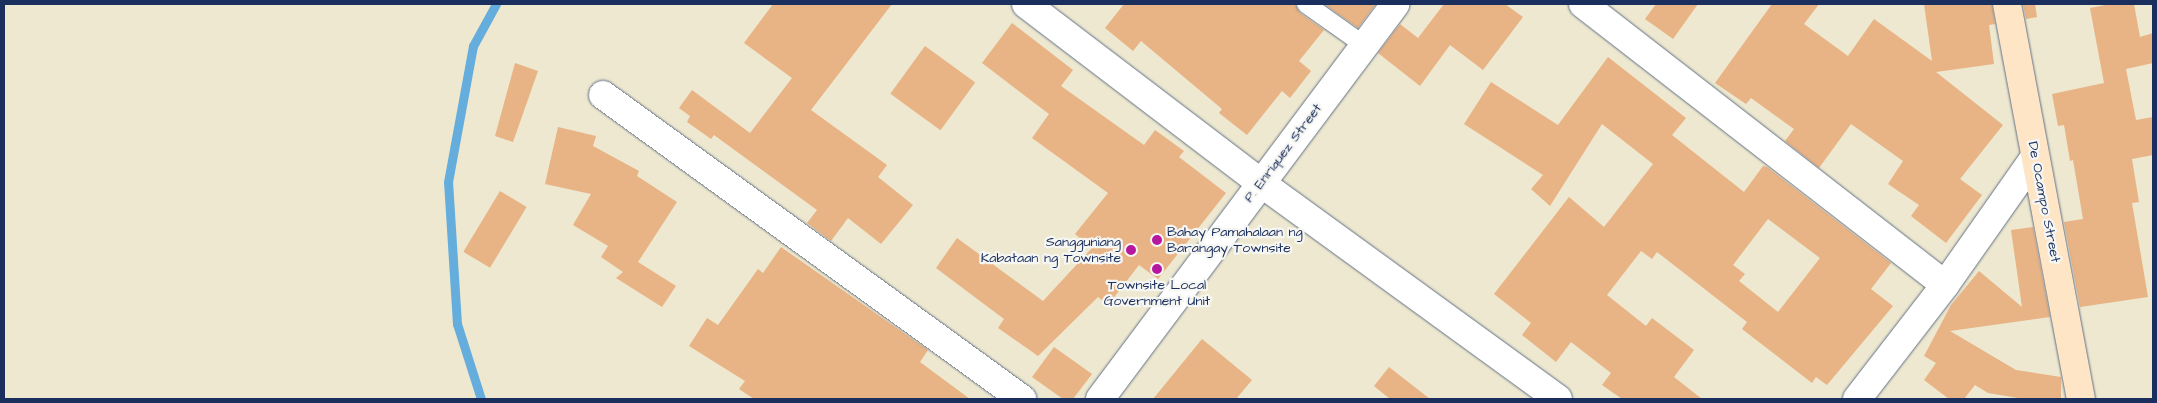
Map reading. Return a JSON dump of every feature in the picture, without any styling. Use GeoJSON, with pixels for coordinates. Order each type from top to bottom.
{"type":"FeatureCollection","features":[{"type":"Feature","properties":{"kind":"main road","name":"De Ocampo Street"},"geometry":{"type":"LineString","coordinates":[[2007,4],[2082,399]]}},
{"type":"Feature","properties":{"kind":"street"},"geometry":{"type":"LineString","coordinates":[[1026,4],[1261,183],[1558,399]]}},
{"type":"Feature","properties":{"kind":"street","name":"P. Enriquez Street"},"geometry":{"type":"LineString","coordinates":[[1100,399],[1395,4]]}},
{"type":"Feature","properties":{"kind":"street"},"geometry":{"type":"LineString","coordinates":[[1583,4],[1945,285]]}},
{"type":"Feature","properties":{"kind":"street"},"geometry":{"type":"LineString","coordinates":[[603,94],[1022,399]]}},
{"type":"Feature","properties":{"kind":"street"},"geometry":{"type":"LineString","coordinates":[[1857,399],[1945,285],[2035,157]]}},
{"type":"Feature","properties":{"kind":"lane"},"geometry":{"type":"LineString","coordinates":[[1306,4],[1364,45]]}},
{"type":"Feature","properties":{"kind":"building"},"geometry":{"type":"Polygon","coordinates":[[[773,4],[892,4],[811,110],[887,165],[878,177],[913,205],[881,244],[848,218],[831,241],[807,223],[817,210],[714,135],[711,139],[687,122],[690,116],[679,108],[692,90],[750,133],[792,78],[744,43],[773,4]]]}},
{"type":"Feature","properties":{"kind":"building"},"geometry":{"type":"Polygon","coordinates":[[[1124,4],[1295,4],[1300,13],[1324,30],[1299,61],[1311,71],[1290,98],[1282,91],[1247,135],[1219,113],[1222,109],[1141,41],[1133,51],[1105,28],[1124,4]]]}},
{"type":"Feature","properties":{"kind":"building"},"geometry":{"type":"Polygon","coordinates":[[[1324,4],[1373,4],[1375,5],[1358,28],[1324,4]]]}},
{"type":"Feature","properties":{"kind":"building"},"geometry":{"type":"Polygon","coordinates":[[[1444,4],[1505,4],[1523,17],[1483,70],[1450,45],[1420,86],[1378,53],[1400,24],[1418,38],[1444,4]]]}},
{"type":"Feature","properties":{"kind":"building"},"geometry":{"type":"Polygon","coordinates":[[[1656,4],[1698,4],[1673,39],[1645,19],[1656,4]]]}},
{"type":"Feature","properties":{"kind":"building"},"geometry":{"type":"Polygon","coordinates":[[[1772,4],[1819,4],[1804,24],[1848,56],[1874,19],[1932,61],[1924,4],[1992,4],[1995,24],[1989,25],[1994,64],[1936,72],[2003,125],[1960,179],[1982,195],[1946,243],[1911,216],[1919,205],[1888,184],[1903,161],[1851,124],[1819,168],[1785,141],[1794,129],[1751,98],[1746,104],[1715,83],[1772,4]]]}},
{"type":"Feature","properties":{"kind":"building"},"geometry":{"type":"Polygon","coordinates":[[[2023,4],[2035,4],[2037,17],[2026,19],[2023,4]]]}},
{"type":"Feature","properties":{"kind":"building"},"geometry":{"type":"Polygon","coordinates":[[[2111,4],[2134,4],[2140,37],[2153,33],[2153,63],[2126,69],[2136,120],[2153,117],[2153,155],[2132,159],[2139,202],[2132,203],[2148,297],[2080,307],[2064,222],[2083,219],[2073,160],[2070,161],[2064,125],[2058,126],[2052,94],[2104,83],[2090,8],[2111,4]]]}},
{"type":"Feature","properties":{"kind":"building"},"geometry":{"type":"Polygon","coordinates":[[[1012,23],[1073,70],[1061,86],[1144,145],[1155,130],[1184,151],[1179,157],[1226,193],[1158,279],[1139,265],[1108,305],[1098,297],[1038,356],[998,328],[1004,319],[936,268],[957,238],[1043,301],[1092,248],[1075,234],[1108,193],[1032,138],[1049,114],[982,63],[1012,23]]]}},
{"type":"Feature","properties":{"kind":"building"},"geometry":{"type":"Polygon","coordinates":[[[925,46],[975,82],[940,130],[890,94],[925,46]]]}},
{"type":"Feature","properties":{"kind":"building"},"geometry":{"type":"Polygon","coordinates":[[[1608,57],[1686,118],[1672,135],[1744,192],[1763,166],[1767,167],[1891,263],[1871,289],[1893,306],[1827,385],[1816,377],[1812,383],[1742,329],[1747,322],[1657,252],[1652,259],[1641,251],[1607,295],[1646,326],[1652,318],[1694,350],[1674,377],[1702,399],[1622,399],[1602,385],[1611,373],[1571,342],[1556,362],[1522,335],[1531,323],[1494,294],[1569,197],[1604,227],[1653,164],[1602,124],[1550,206],[1531,189],[1543,175],[1464,124],[1491,82],[1558,125],[1608,57]],[[1768,219],[1733,265],[1745,274],[1739,281],[1778,312],[1820,258],[1768,219]]]}},
{"type":"Feature","properties":{"kind":"building"},"geometry":{"type":"Polygon","coordinates":[[[515,63],[538,71],[513,142],[495,136],[515,63]]]}},
{"type":"Feature","properties":{"kind":"building"},"geometry":{"type":"Polygon","coordinates":[[[558,127],[596,136],[593,146],[639,171],[637,176],[677,202],[638,262],[676,286],[662,307],[616,278],[623,272],[601,257],[608,246],[573,225],[591,194],[545,184],[558,127]]]}},
{"type":"Feature","properties":{"kind":"building"},"geometry":{"type":"Polygon","coordinates":[[[500,191],[527,207],[490,268],[463,252],[500,191]]]}},
{"type":"Feature","properties":{"kind":"building"},"geometry":{"type":"Polygon","coordinates":[[[2033,227],[2050,317],[1950,331],[2016,370],[2061,377],[2061,399],[2024,399],[1988,393],[1975,385],[1964,399],[1949,399],[1924,380],[1936,363],[1924,356],[1951,305],[1979,271],[2022,307],[2011,230],[2033,227]]]}},
{"type":"Feature","properties":{"kind":"building"},"geometry":{"type":"Polygon","coordinates":[[[781,247],[928,350],[920,362],[970,399],[754,399],[739,389],[745,381],[689,346],[707,318],[718,325],[758,269],[763,273],[781,247]]]}},
{"type":"Feature","properties":{"kind":"building"},"geometry":{"type":"Polygon","coordinates":[[[1202,339],[1252,380],[1236,399],[1153,399],[1202,339]]]}},
{"type":"Feature","properties":{"kind":"building"},"geometry":{"type":"Polygon","coordinates":[[[1054,347],[1092,374],[1073,399],[1063,399],[1032,377],[1054,347]]]}},
{"type":"Feature","properties":{"kind":"building"},"geometry":{"type":"Polygon","coordinates":[[[1389,367],[1430,399],[1390,399],[1374,386],[1389,367]]]}},
{"type":"Feature","properties":{"kind":"waterway"},"geometry":{"type":"LineString","coordinates":[[481,399],[457,324],[448,182],[473,46],[496,4]]}},
{"type":"Feature","properties":{"kind":"place","name":"Bahay Pamahalaan ng Barangay Townsite"},"geometry":{"type":"Point","coordinates":[1157,240]}},
{"type":"Feature","properties":{"kind":"place","name":"Sangguniang Kabataan ng Townsite"},"geometry":{"type":"Point","coordinates":[1131,250]}},
{"type":"Feature","properties":{"kind":"place","name":"Townsite Local Government Unit"},"geometry":{"type":"Point","coordinates":[1157,269]}}]}
